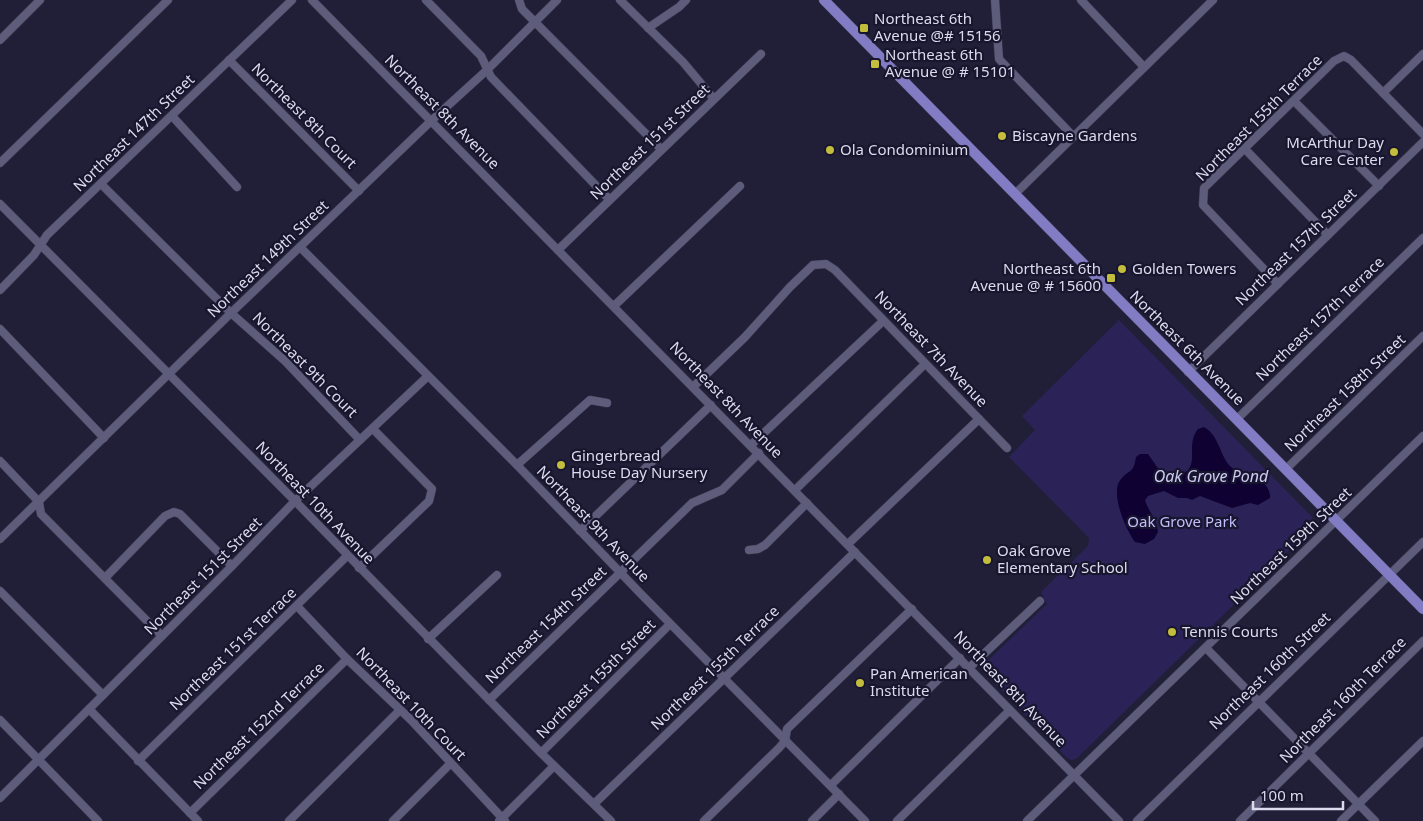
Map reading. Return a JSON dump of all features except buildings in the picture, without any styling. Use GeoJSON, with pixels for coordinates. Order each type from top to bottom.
{"type":"FeatureCollection","features":[{"type":"Feature","properties":{"kind":"main road","name":"Northeast 6th Avenue"},"geometry":{"type":"LineString","coordinates":[[824,0],[1423,610]]}},
{"type":"Feature","properties":{"kind":"street"},"geometry":{"type":"LineString","coordinates":[[0,40],[40,0]]}},
{"type":"Feature","properties":{"kind":"street"},"geometry":{"type":"LineString","coordinates":[[0,163],[168,0]]}},
{"type":"Feature","properties":{"kind":"street","name":"Northeast 147th Street"},"geometry":{"type":"LineString","coordinates":[[0,290],[34,255],[47,235],[292,0]]}},
{"type":"Feature","properties":{"kind":"street","name":"Northeast 8th Avenue"},"geometry":{"type":"LineString","coordinates":[[312,0],[694,386],[1119,821]]}},
{"type":"Feature","properties":{"kind":"street"},"geometry":{"type":"LineString","coordinates":[[426,0],[481,56],[491,77],[609,199]]}},
{"type":"Feature","properties":{"kind":"street"},"geometry":{"type":"LineString","coordinates":[[519,0],[522,9],[661,149]]}},
{"type":"Feature","properties":{"kind":"street","name":"Northeast 149th Street"},"geometry":{"type":"LineString","coordinates":[[0,539],[231,313],[431,120],[487,70],[557,0]]}},
{"type":"Feature","properties":{"kind":"street"},"geometry":{"type":"LineString","coordinates":[[620,0],[683,62],[714,99]]}},
{"type":"Feature","properties":{"kind":"street"},"geometry":{"type":"LineString","coordinates":[[648,28],[686,0]]}},
{"type":"Feature","properties":{"kind":"street"},"geometry":{"type":"LineString","coordinates":[[996,0],[999,60],[1073,136]]}},
{"type":"Feature","properties":{"kind":"street"},"geometry":{"type":"LineString","coordinates":[[1081,0],[1144,67]]}},
{"type":"Feature","properties":{"kind":"street"},"geometry":{"type":"LineString","coordinates":[[1015,194],[1213,0]]}},
{"type":"Feature","properties":{"kind":"street","name":"Northeast 151st Street"},"geometry":{"type":"LineString","coordinates":[[558,250],[761,54]]}},
{"type":"Feature","properties":{"kind":"street"},"geometry":{"type":"LineString","coordinates":[[1423,54],[1383,93],[1423,134]]}},
{"type":"Feature","properties":{"kind":"street","name":"Northeast 155th Terrace"},"geometry":{"type":"LineString","coordinates":[[1278,284],[1203,205],[1204,188],[1334,61],[1344,56],[1351,60],[1383,93]]}},
{"type":"Feature","properties":{"kind":"street","name":"Northeast 8th Court"},"geometry":{"type":"LineString","coordinates":[[229,60],[358,191]]}},
{"type":"Feature","properties":{"kind":"street"},"geometry":{"type":"LineString","coordinates":[[1294,101],[1379,186]]}},
{"type":"Feature","properties":{"kind":"street"},"geometry":{"type":"LineString","coordinates":[[172,116],[237,187]]}},
{"type":"Feature","properties":{"kind":"street","name":"Northeast 157th Street"},"geometry":{"type":"LineString","coordinates":[[1188,372],[1423,142]]}},
{"type":"Feature","properties":{"kind":"street"},"geometry":{"type":"LineString","coordinates":[[1245,149],[1328,235]]}},
{"type":"Feature","properties":{"kind":"street","name":"Northeast 9th Court"},"geometry":{"type":"LineString","coordinates":[[101,184],[231,313],[285,361],[360,440]]}},
{"type":"Feature","properties":{"kind":"street"},"geometry":{"type":"LineString","coordinates":[[614,306],[740,186]]}},
{"type":"Feature","properties":{"kind":"street","name":"Northeast 10th Avenue"},"geometry":{"type":"LineString","coordinates":[[0,204],[295,501],[428,639],[611,821]]}},
{"type":"Feature","properties":{"kind":"street","name":"Northeast 157th Terrace"},"geometry":{"type":"LineString","coordinates":[[1237,419],[1423,238]]}},
{"type":"Feature","properties":{"kind":"street","name":"Northeast 9th Avenue"},"geometry":{"type":"LineString","coordinates":[[300,247],[517,465],[670,624],[865,821]]}},
{"type":"Feature","properties":{"kind":"street","name":"Northeast 7th Avenue"},"geometry":{"type":"LineString","coordinates":[[694,386],[745,337],[790,287],[813,265],[826,264],[835,270],[1007,448]]}},
{"type":"Feature","properties":{"kind":"street"},"geometry":{"type":"LineString","coordinates":[[751,445],[883,321]]}},
{"type":"Feature","properties":{"kind":"street"},"geometry":{"type":"LineString","coordinates":[[0,329],[104,438]]}},
{"type":"Feature","properties":{"kind":"street","name":"Northeast 158th Street"},"geometry":{"type":"LineString","coordinates":[[1286,469],[1423,336]]}},
{"type":"Feature","properties":{"kind":"street"},"geometry":{"type":"LineString","coordinates":[[795,490],[925,364]]}},
{"type":"Feature","properties":{"kind":"street","name":"Northeast 151st Street"},"geometry":{"type":"LineString","coordinates":[[0,798],[295,501],[428,376]]}},
{"type":"Feature","properties":{"kind":"street"},"geometry":{"type":"LineString","coordinates":[[517,465],[590,400],[607,403]]}},
{"type":"Feature","properties":{"kind":"street"},"geometry":{"type":"LineString","coordinates":[[580,531],[711,405]]}},
{"type":"Feature","properties":{"kind":"street"},"geometry":{"type":"LineString","coordinates":[[848,544],[979,418]]}},
{"type":"Feature","properties":{"kind":"street","name":"Northeast 9th Court"},"geometry":{"type":"LineString","coordinates":[[360,568],[429,501],[432,489],[373,429]]}},
{"type":"Feature","properties":{"kind":"street","name":"Northeast 159th Street"},"geometry":{"type":"LineString","coordinates":[[1027,821],[1423,436]]}},
{"type":"Feature","properties":{"kind":"street","name":"Northeast 154th Street"},"geometry":{"type":"LineString","coordinates":[[489,700],[692,503],[722,490],[759,453]]}},
{"type":"Feature","properties":{"kind":"street"},"geometry":{"type":"LineString","coordinates":[[0,461],[39,502],[41,514],[162,636]]}},
{"type":"Feature","properties":{"kind":"street"},"geometry":{"type":"LineString","coordinates":[[749,550],[758,549],[765,545],[807,502]]}},
{"type":"Feature","properties":{"kind":"street"},"geometry":{"type":"LineString","coordinates":[[105,578],[165,516],[174,512],[180,514],[232,566]]}},
{"type":"Feature","properties":{"kind":"street","name":"Northeast 160th Street"},"geometry":{"type":"LineString","coordinates":[[1136,821],[1423,542]]}},
{"type":"Feature","properties":{"kind":"street","name":"Northeast 155th Terrace"},"geometry":{"type":"LineString","coordinates":[[594,804],[856,552]]}},
{"type":"Feature","properties":{"kind":"street","name":"Northeast 151st Terrace"},"geometry":{"type":"LineString","coordinates":[[138,761],[347,556]]}},
{"type":"Feature","properties":{"kind":"street"},"geometry":{"type":"LineString","coordinates":[[428,639],[497,575]]}},
{"type":"Feature","properties":{"kind":"street"},"geometry":{"type":"LineString","coordinates":[[0,591],[103,695]]}},
{"type":"Feature","properties":{"kind":"street"},"geometry":{"type":"LineString","coordinates":[[969,668],[1040,601]]}},
{"type":"Feature","properties":{"kind":"street","name":"Northeast 10th Court"},"geometry":{"type":"LineString","coordinates":[[297,606],[400,710],[502,820]]}},
{"type":"Feature","properties":{"kind":"street"},"geometry":{"type":"LineString","coordinates":[[704,821],[785,741],[787,729],[912,609]]}},
{"type":"Feature","properties":{"kind":"street","name":"Northeast 155th Street"},"geometry":{"type":"LineString","coordinates":[[541,753],[670,624]]}},
{"type":"Feature","properties":{"kind":"street","name":"Northeast 160th Terrace"},"geometry":{"type":"LineString","coordinates":[[1240,821],[1423,641]]}},
{"type":"Feature","properties":{"kind":"street"},"geometry":{"type":"LineString","coordinates":[[1206,648],[1375,821]]}},
{"type":"Feature","properties":{"kind":"street"},"geometry":{"type":"LineString","coordinates":[[830,785],[960,658]]}},
{"type":"Feature","properties":{"kind":"street","name":"Northeast 152nd Terrace"},"geometry":{"type":"LineString","coordinates":[[190,813],[348,659]]}},
{"type":"Feature","properties":{"kind":"street"},"geometry":{"type":"LineString","coordinates":[[89,708],[138,761],[198,821]]}},
{"type":"Feature","properties":{"kind":"street"},"geometry":{"type":"LineString","coordinates":[[289,821],[400,710]]}},
{"type":"Feature","properties":{"kind":"street"},"geometry":{"type":"LineString","coordinates":[[896,821],[1010,710]]}},
{"type":"Feature","properties":{"kind":"street"},"geometry":{"type":"LineString","coordinates":[[0,720],[98,821]]}},
{"type":"Feature","properties":{"kind":"street"},"geometry":{"type":"LineString","coordinates":[[1341,821],[1423,741]]}},
{"type":"Feature","properties":{"kind":"street"},"geometry":{"type":"LineString","coordinates":[[393,821],[450,764]]}},
{"type":"Feature","properties":{"kind":"street"},"geometry":{"type":"LineString","coordinates":[[502,820],[554,766]]}},
{"type":"Feature","properties":{"kind":"street"},"geometry":{"type":"LineString","coordinates":[[812,821],[839,794]]}},
{"type":"Feature","properties":{"kind":"green space","name":"Oak Grove Park"},"geometry":{"type":"Polygon","coordinates":[[[1119,320],[1312,517],[1314,522],[1313,527],[1076,759],[1071,760],[980,668],[1047,604],[1041,592],[1088,546],[1089,538],[1009,457],[1035,430],[1022,416],[1119,320]]]}},
{"type":"Feature","properties":{"kind":"water","name":"Oak Grove Pond"},"geometry":{"type":"Polygon","coordinates":[[[1204,427],[1213,435],[1230,466],[1260,479],[1269,490],[1270,498],[1258,505],[1250,503],[1232,508],[1200,496],[1192,500],[1178,498],[1164,491],[1148,496],[1145,500],[1156,522],[1158,532],[1154,539],[1145,544],[1135,542],[1127,529],[1120,511],[1117,493],[1121,479],[1132,469],[1136,457],[1140,454],[1148,454],[1164,477],[1186,472],[1192,460],[1194,436],[1198,429],[1204,427]]]}},
{"type":"Feature","properties":{"kind":"place","name":"Northeast 6th Avenue @# 15156"},"geometry":{"type":"Point","coordinates":[864,28]}},
{"type":"Feature","properties":{"kind":"place","name":"Northeast 6th Avenue @ # 15101"},"geometry":{"type":"Point","coordinates":[875,64]}},
{"type":"Feature","properties":{"kind":"place","name":"Biscayne Gardens"},"geometry":{"type":"Point","coordinates":[1002,136]}},
{"type":"Feature","properties":{"kind":"place","name":"Ola Condominium"},"geometry":{"type":"Point","coordinates":[830,150]}},
{"type":"Feature","properties":{"kind":"place","name":"McArthur Day Care Center"},"geometry":{"type":"Point","coordinates":[1394,152]}},
{"type":"Feature","properties":{"kind":"place","name":"Golden Towers"},"geometry":{"type":"Point","coordinates":[1122,269]}},
{"type":"Feature","properties":{"kind":"place","name":"Northeast 6th Avenue @ # 15600"},"geometry":{"type":"Point","coordinates":[1111,278]}},
{"type":"Feature","properties":{"kind":"place","name":"Gingerbread House Day Nursery"},"geometry":{"type":"Point","coordinates":[561,465]}},
{"type":"Feature","properties":{"kind":"place","name":"Oak Grove Elementary School"},"geometry":{"type":"Point","coordinates":[987,560]}},
{"type":"Feature","properties":{"kind":"place","name":"Tennis Courts"},"geometry":{"type":"Point","coordinates":[1172,632]}},
{"type":"Feature","properties":{"kind":"place","name":"Pan American Institute"},"geometry":{"type":"Point","coordinates":[860,683]}}]}
